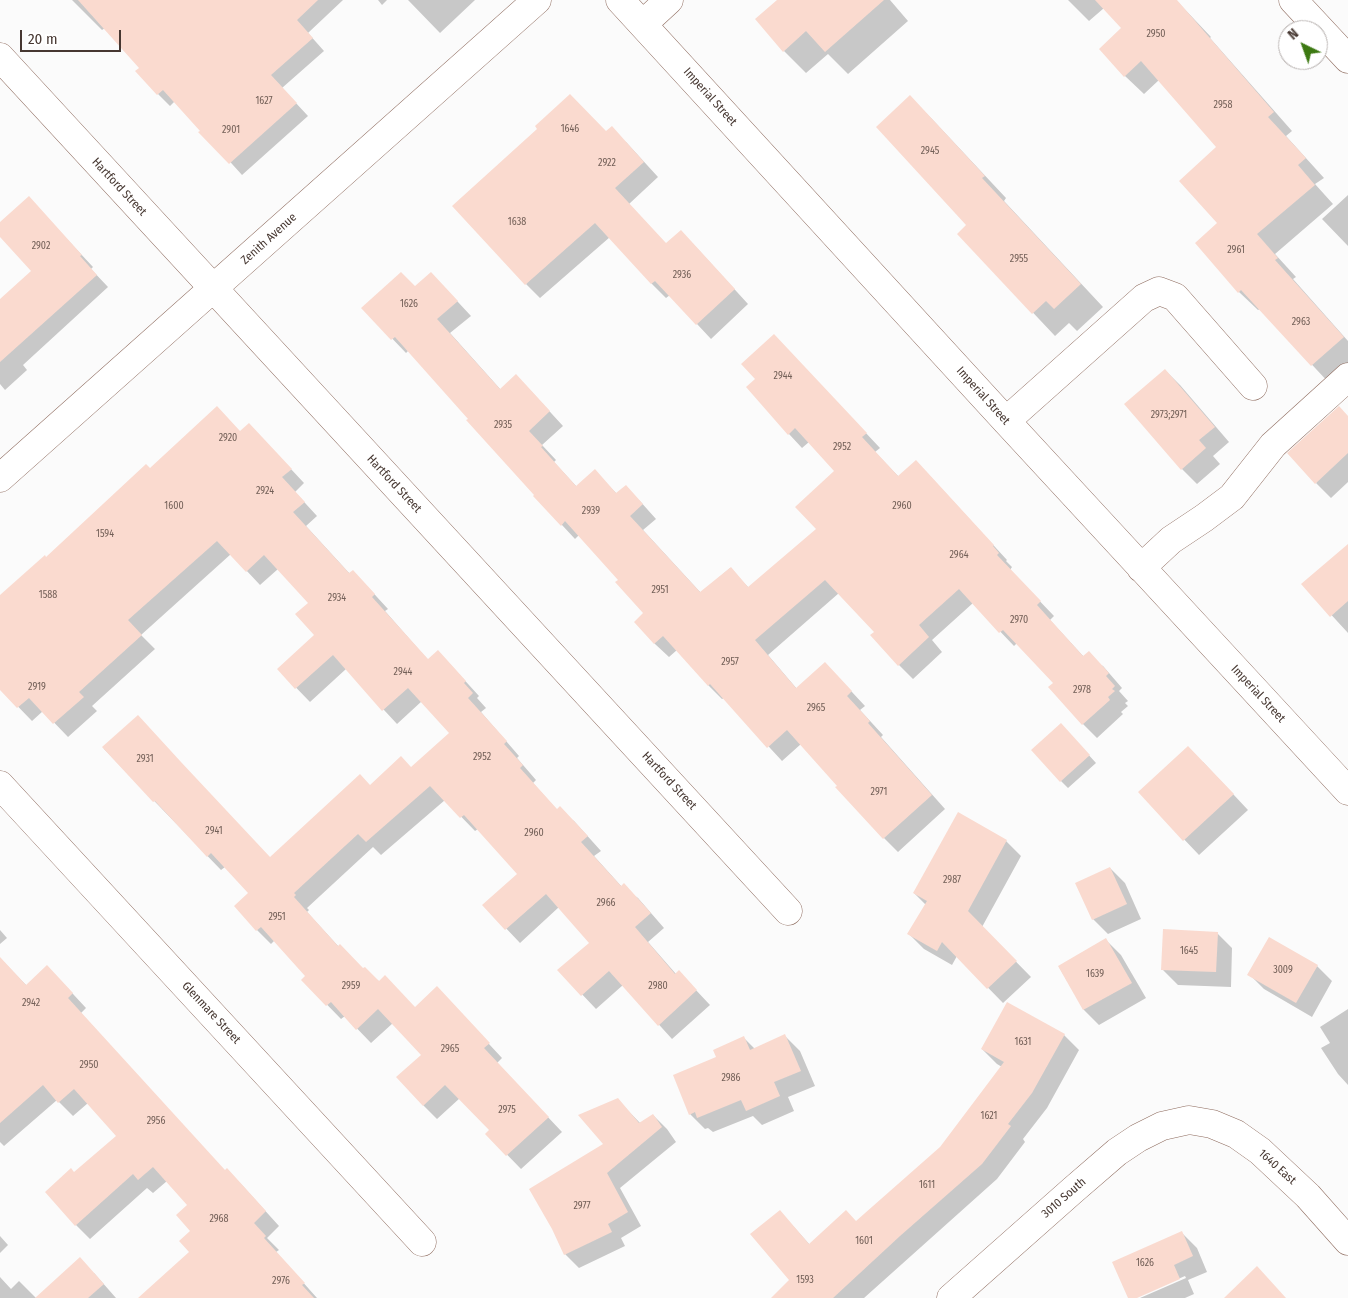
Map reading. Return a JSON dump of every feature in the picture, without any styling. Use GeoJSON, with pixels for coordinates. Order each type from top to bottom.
{"type":"FeatureCollection","features":[{"type":"Feature","properties":{"kind":"street","name":"Zenith Avenue"},"geometry":{"type":"LineString","coordinates":[[0,478],[537,0]]}},
{"type":"Feature","properties":{"kind":"street","name":"Imperial Street"},"geometry":{"type":"LineString","coordinates":[[620,0],[1348,791]]}},
{"type":"Feature","properties":{"kind":"street"},"geometry":{"type":"LineString","coordinates":[[643,24],[669,0]]}},
{"type":"Feature","properties":{"kind":"street"},"geometry":{"type":"LineString","coordinates":[[1293,0],[1348,59]]}},
{"type":"Feature","properties":{"kind":"street","name":"Hartford Street"},"geometry":{"type":"LineString","coordinates":[[0,57],[788,910]]}},
{"type":"Feature","properties":{"kind":"street"},"geometry":{"type":"LineString","coordinates":[[1006,421],[1144,298],[1159,292],[1175,297],[1253,386]]}},
{"type":"Feature","properties":{"kind":"street"},"geometry":{"type":"LineString","coordinates":[[1141,568],[1170,540],[1204,518],[1232,496],[1273,445],[1348,377]]}},
{"type":"Feature","properties":{"kind":"street","name":"Glenmare Street"},"geometry":{"type":"LineString","coordinates":[[0,785],[422,1242]]}},
{"type":"Feature","properties":{"kind":"street","name":"1640 East"},"geometry":{"type":"LineString","coordinates":[[1189,1120],[1212,1124],[1236,1134],[1260,1151],[1308,1196],[1348,1241]]}},
{"type":"Feature","properties":{"kind":"street","name":"3010 South"},"geometry":{"type":"LineString","coordinates":[[951,1298],[1117,1152],[1138,1138],[1162,1126],[1189,1120]]}},
{"type":"Feature","properties":{"kind":"building"},"geometry":{"type":"Polygon","coordinates":[[[78,0],[318,0],[297,20],[313,38],[271,75],[297,103],[229,164],[198,132],[200,131],[163,90],[157,95],[135,71],[139,68],[78,0]]]}},
{"type":"Feature","properties":{"kind":"building"},"geometry":{"type":"Polygon","coordinates":[[[777,0],[884,0],[825,52],[806,31],[783,52],[755,19],[777,0]]]}},
{"type":"Feature","properties":{"kind":"building"},"geometry":{"type":"Polygon","coordinates":[[[1095,0],[1177,0],[1274,112],[1268,117],[1306,158],[1298,165],[1315,185],[1257,234],[1278,258],[1275,260],[1344,337],[1311,366],[1241,290],[1238,293],[1195,243],[1217,223],[1179,181],[1216,147],[1141,61],[1124,77],[1099,49],[1121,28],[1095,0]]]}},
{"type":"Feature","properties":{"kind":"building"},"geometry":{"type":"Polygon","coordinates":[[[570,94],[606,131],[612,126],[644,162],[615,188],[666,243],[681,230],[735,289],[696,325],[655,281],[651,284],[595,223],[525,285],[452,206],[537,129],[535,126],[570,94]]]}},
{"type":"Feature","properties":{"kind":"building"},"geometry":{"type":"Polygon","coordinates":[[[910,95],[985,176],[982,178],[1081,284],[1054,309],[1046,301],[1032,314],[957,234],[966,225],[876,127],[910,95]]]}},
{"type":"Feature","properties":{"kind":"building"},"geometry":{"type":"Polygon","coordinates":[[[29,196],[82,255],[80,256],[97,275],[0,362],[0,299],[31,271],[0,237],[0,222],[29,196]]]}},
{"type":"Feature","properties":{"kind":"building"},"geometry":{"type":"Polygon","coordinates":[[[401,272],[415,286],[431,272],[458,301],[437,319],[500,389],[516,374],[550,411],[529,431],[543,446],[541,447],[576,486],[595,469],[616,493],[626,485],[643,504],[630,516],[700,592],[731,567],[748,587],[816,529],[795,507],[834,471],[795,428],[788,435],[746,387],[755,379],[741,364],[774,334],[867,433],[862,437],[898,476],[916,460],[994,545],[999,553],[997,555],[1041,601],[1037,605],[1083,656],[1089,651],[1109,673],[1106,676],[1115,686],[1112,689],[1115,691],[1108,697],[1110,700],[1082,725],[1048,687],[1053,683],[1003,630],[999,633],[959,589],[919,625],[929,637],[898,666],[870,635],[874,632],[825,580],[755,640],[796,688],[825,662],[852,691],[847,696],[870,721],[868,723],[932,795],[883,839],[835,787],[837,786],[787,730],[767,748],[710,684],[708,686],[663,636],[654,644],[634,622],[643,613],[615,582],[618,580],[565,521],[561,526],[533,496],[395,337],[391,340],[361,308],[401,272]]]}},
{"type":"Feature","properties":{"kind":"building"},"geometry":{"type":"Polygon","coordinates":[[[1165,369],[1215,427],[1199,440],[1206,448],[1181,470],[1124,404],[1165,369]]]}},
{"type":"Feature","properties":{"kind":"building"},"geometry":{"type":"Polygon","coordinates":[[[217,406],[240,431],[249,423],[292,469],[282,477],[305,502],[293,512],[349,573],[353,570],[375,594],[372,597],[428,659],[438,650],[466,681],[464,683],[473,693],[468,698],[507,741],[504,744],[523,765],[520,768],[557,809],[560,806],[588,836],[581,842],[621,886],[624,883],[651,913],[635,927],[675,974],[679,970],[697,990],[658,1026],[609,971],[581,996],[557,970],[589,943],[546,894],[505,930],[482,905],[517,874],[464,815],[460,818],[430,786],[366,842],[358,834],[294,893],[296,895],[294,897],[338,946],[340,944],[363,968],[365,967],[379,981],[385,975],[415,1007],[437,986],[490,1043],[484,1048],[549,1117],[506,1156],[485,1134],[489,1130],[445,1085],[423,1106],[396,1077],[421,1055],[378,1009],[356,1030],[331,1002],[326,1006],[301,980],[305,976],[261,927],[256,931],[234,906],[248,893],[211,853],[207,857],[102,747],[138,715],[270,857],[360,774],[370,785],[401,756],[411,767],[449,733],[408,688],[382,711],[333,655],[295,689],[277,669],[314,635],[295,614],[308,603],[264,555],[246,572],[217,541],[128,620],[142,635],[79,692],[84,697],[53,724],[29,698],[17,708],[0,690],[0,595],[45,555],[46,557],[146,464],[150,468],[217,406]]]}},
{"type":"Feature","properties":{"kind":"building"},"geometry":{"type":"Polygon","coordinates":[[[1339,406],[1348,416],[1348,453],[1315,484],[1287,453],[1339,406]]]}},
{"type":"Feature","properties":{"kind":"building"},"geometry":{"type":"Polygon","coordinates":[[[1348,544],[1348,601],[1330,617],[1301,584],[1348,544]]]}},
{"type":"Feature","properties":{"kind":"building"},"geometry":{"type":"Polygon","coordinates":[[[1061,723],[1090,755],[1060,782],[1031,750],[1061,723]]]}},
{"type":"Feature","properties":{"kind":"building"},"geometry":{"type":"Polygon","coordinates":[[[1188,746],[1234,794],[1183,841],[1138,792],[1188,746]]]}},
{"type":"Feature","properties":{"kind":"building"},"geometry":{"type":"Polygon","coordinates":[[[958,812],[1007,840],[968,911],[1017,961],[987,989],[942,942],[937,951],[907,934],[927,901],[913,893],[958,812]]]}},
{"type":"Feature","properties":{"kind":"building"},"geometry":{"type":"Polygon","coordinates":[[[1110,867],[1127,904],[1092,920],[1075,883],[1110,867]]]}},
{"type":"Feature","properties":{"kind":"building"},"geometry":{"type":"Polygon","coordinates":[[[1163,929],[1218,932],[1216,972],[1161,970],[1163,929]]]}},
{"type":"Feature","properties":{"kind":"building"},"geometry":{"type":"Polygon","coordinates":[[[1269,937],[1318,965],[1296,1003],[1247,975],[1269,937]]]}},
{"type":"Feature","properties":{"kind":"building"},"geometry":{"type":"Polygon","coordinates":[[[1106,938],[1132,983],[1083,1010],[1058,966],[1106,938]]]}},
{"type":"Feature","properties":{"kind":"building"},"geometry":{"type":"Polygon","coordinates":[[[0,957],[26,985],[47,965],[73,993],[68,998],[225,1170],[227,1168],[266,1211],[254,1223],[266,1236],[264,1238],[305,1283],[302,1285],[314,1298],[138,1298],[189,1252],[179,1241],[190,1231],[176,1215],[187,1205],[153,1167],[138,1180],[133,1174],[75,1226],[45,1192],[71,1168],[74,1172],[116,1136],[74,1089],[58,1103],[43,1085],[0,1123],[0,957]]]}},
{"type":"Feature","properties":{"kind":"building"},"geometry":{"type":"Polygon","coordinates":[[[1007,1002],[1065,1034],[1032,1093],[1008,1124],[1011,1126],[982,1164],[833,1298],[771,1298],[789,1280],[750,1234],[780,1210],[809,1244],[846,1210],[856,1221],[940,1147],[1004,1062],[981,1049],[1007,1002]]]}},
{"type":"Feature","properties":{"kind":"building"},"geometry":{"type":"Polygon","coordinates":[[[785,1034],[801,1071],[774,1082],[780,1096],[746,1111],[741,1100],[697,1118],[695,1112],[689,1115],[673,1075],[716,1057],[713,1050],[744,1036],[750,1050],[785,1034]]]}},
{"type":"Feature","properties":{"kind":"building"},"geometry":{"type":"Polygon","coordinates":[[[618,1098],[639,1123],[653,1114],[662,1127],[607,1173],[628,1212],[608,1224],[612,1232],[564,1255],[552,1229],[529,1189],[603,1144],[578,1115],[618,1098]]]}},
{"type":"Feature","properties":{"kind":"building"},"geometry":{"type":"Polygon","coordinates":[[[1182,1231],[1193,1256],[1174,1265],[1180,1279],[1137,1298],[1128,1298],[1112,1262],[1182,1231]]]}},
{"type":"Feature","properties":{"kind":"building"},"geometry":{"type":"Polygon","coordinates":[[[80,1257],[104,1284],[88,1298],[35,1298],[80,1257]]]}},
{"type":"Feature","properties":{"kind":"building"},"geometry":{"type":"Polygon","coordinates":[[[1257,1266],[1286,1298],[1224,1298],[1257,1266]]]}}]}
